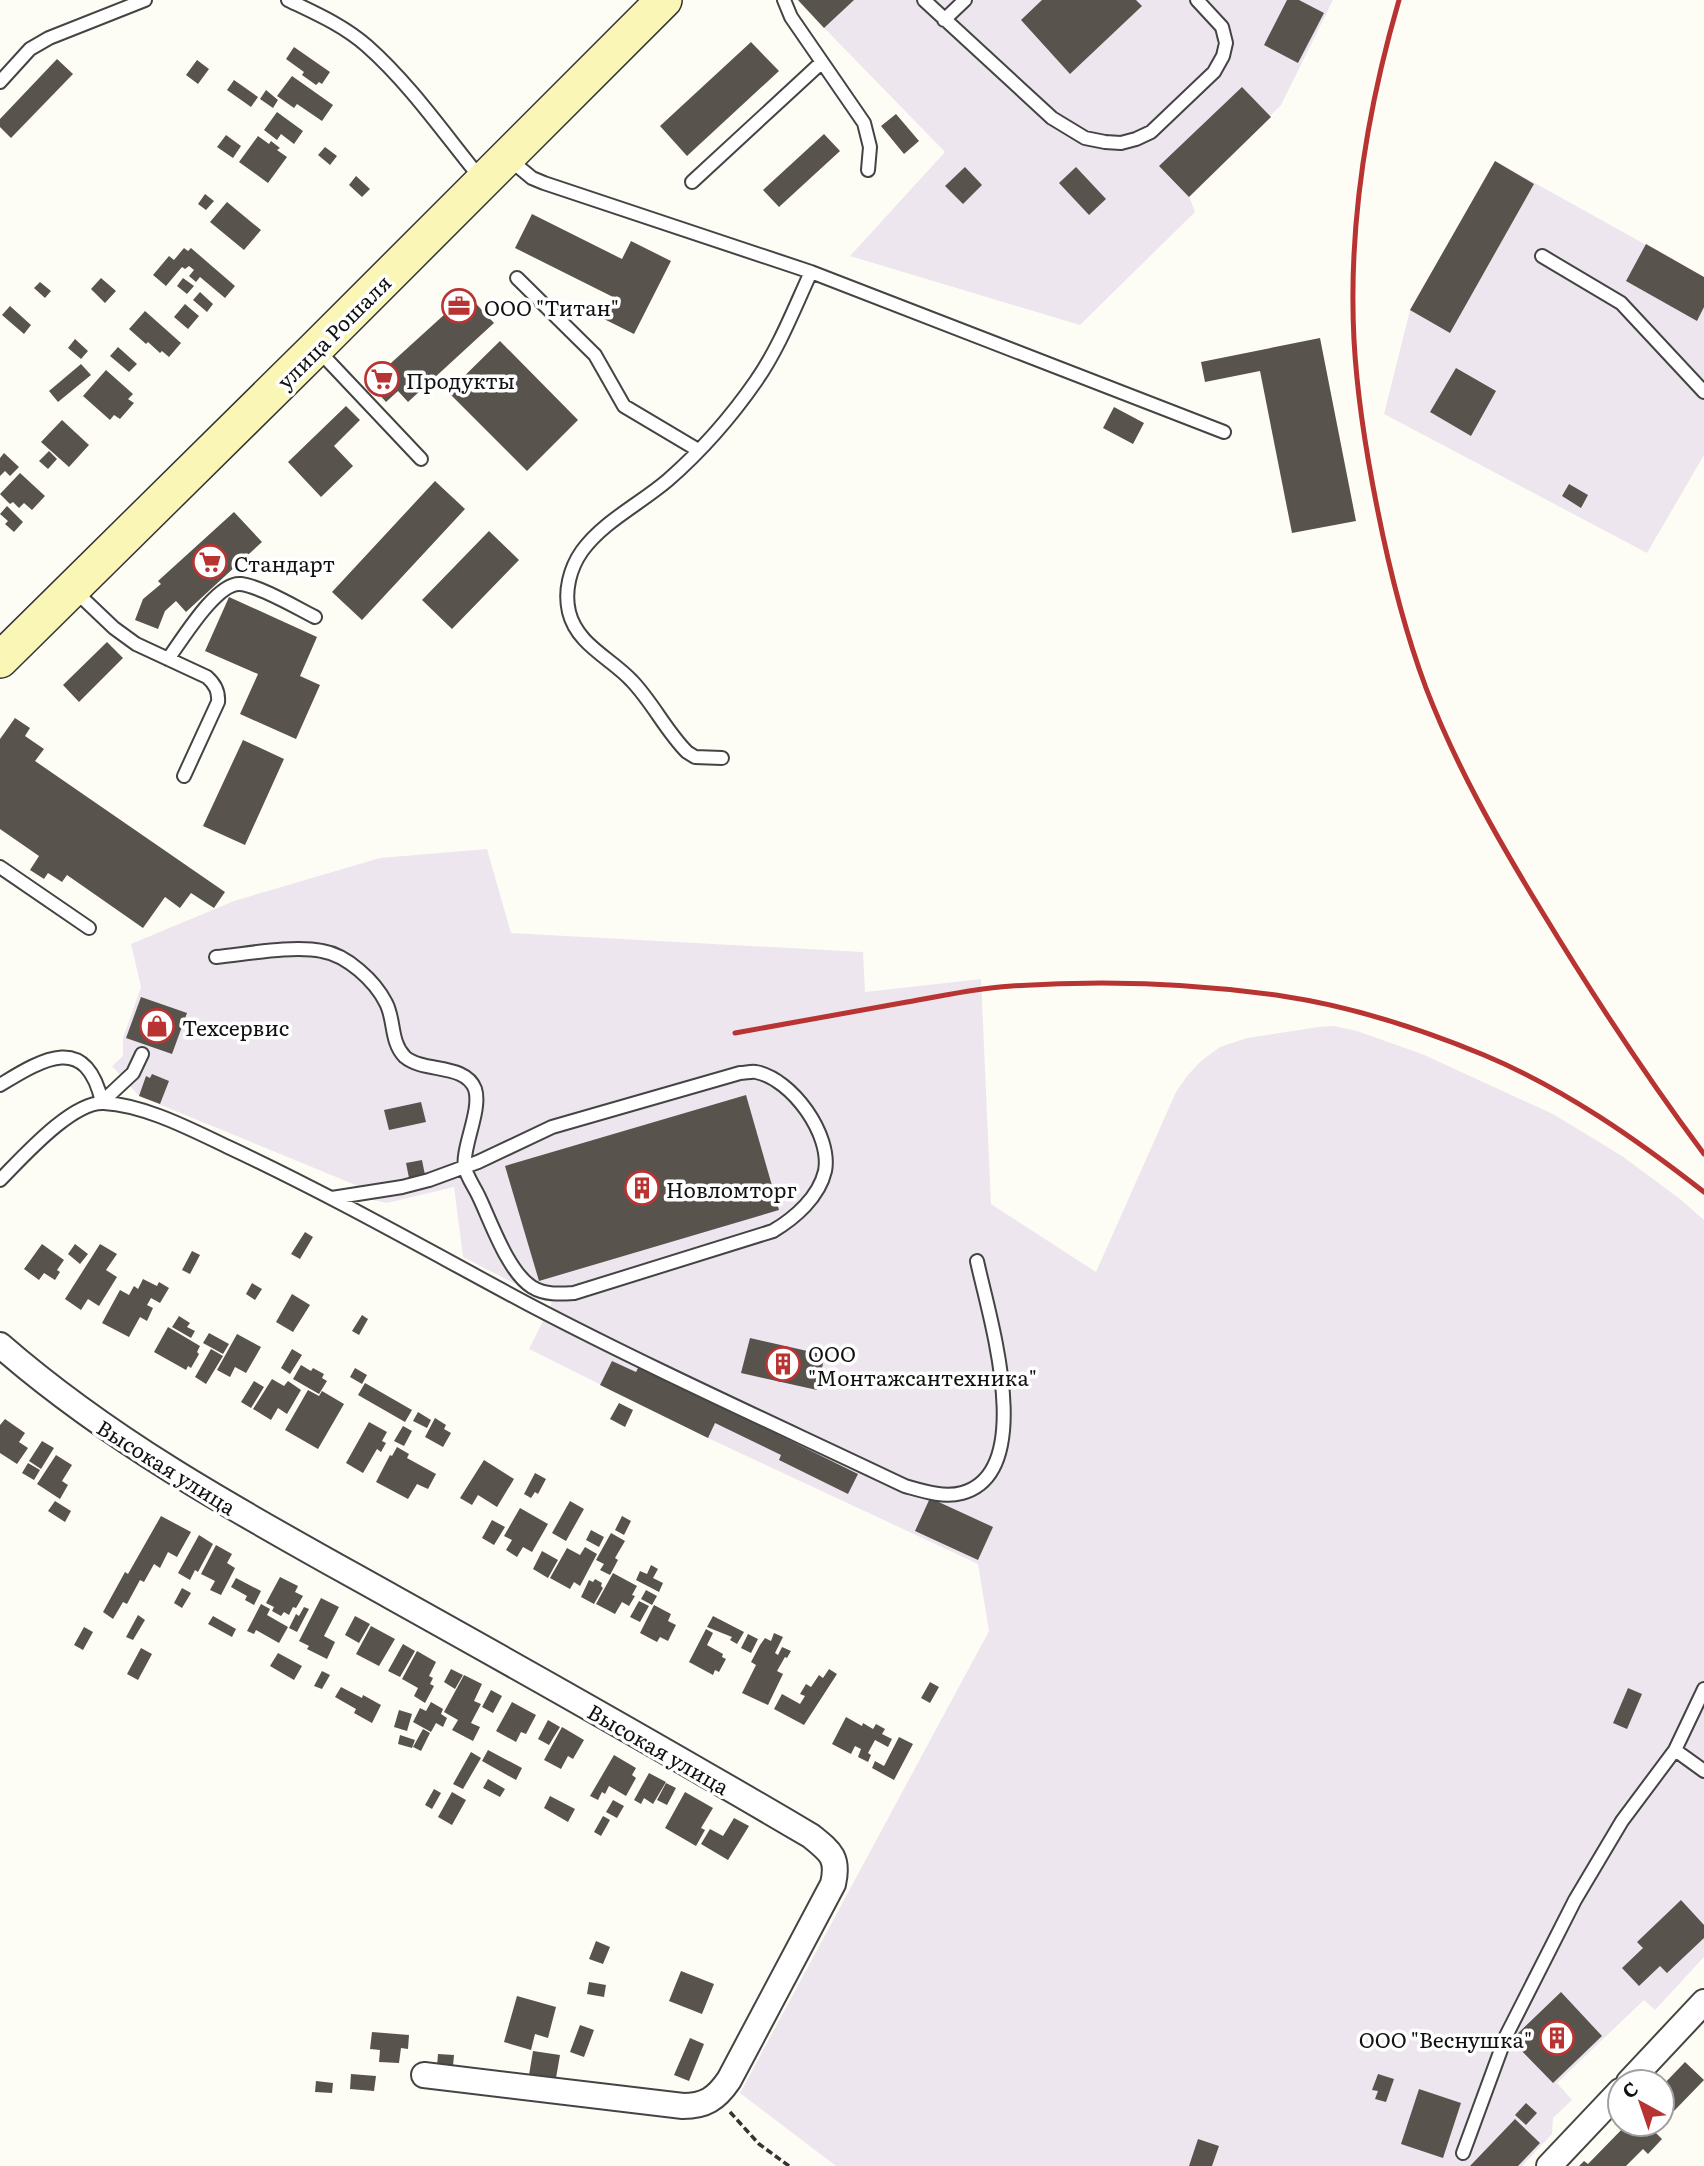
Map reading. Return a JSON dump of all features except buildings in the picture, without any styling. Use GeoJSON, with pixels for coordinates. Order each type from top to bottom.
{"type":"FeatureCollection","features":[{"type":"Feature","properties":{"kind":"main road","name":"улица Рошаля"},"geometry":{"type":"LineString","coordinates":[[0,660],[664,0]]}},
{"type":"Feature","properties":{"kind":"street","name":"Высокая улица"},"geometry":{"type":"LineString","coordinates":[[0,1345],[78,1409],[225,1503],[657,1745],[811,1836],[831,1853],[836,1868],[833,1884],[729,2080],[717,2097]]}},
{"type":"Feature","properties":{"kind":"street"},"geometry":{"type":"LineString","coordinates":[[1642,2068],[1704,2002]]}},
{"type":"Feature","properties":{"kind":"street"},"geometry":{"type":"LineString","coordinates":[[424,2075],[683,2106],[698,2106],[717,2097]]}},
{"type":"Feature","properties":{"kind":"street"},"geometry":{"type":"LineString","coordinates":[[1549,2166],[1606,2106]]}},
{"type":"Feature","properties":{"kind":"lane"},"geometry":{"type":"LineString","coordinates":[[0,82],[30,49],[49,38],[145,0]]}},
{"type":"Feature","properties":{"kind":"lane"},"geometry":{"type":"LineString","coordinates":[[288,0],[327,19],[366,46],[420,102],[494,169],[520,170],[544,183],[811,272],[1224,432]]}},
{"type":"Feature","properties":{"kind":"lane"},"geometry":{"type":"LineString","coordinates":[[785,0],[791,17],[864,122],[870,147],[868,170]]}},
{"type":"Feature","properties":{"kind":"lane"},"geometry":{"type":"LineString","coordinates":[[924,0],[1052,118],[1085,138],[1121,143],[1151,132],[1214,72],[1223,57],[1226,43],[1222,27],[1197,0]]}},
{"type":"Feature","properties":{"kind":"lane"},"geometry":{"type":"LineString","coordinates":[[944,20],[965,0]]}},
{"type":"Feature","properties":{"kind":"lane"},"geometry":{"type":"LineString","coordinates":[[692,182],[822,62]]}},
{"type":"Feature","properties":{"kind":"lane"},"geometry":{"type":"LineString","coordinates":[[1542,256],[1621,303],[1704,393]]}},
{"type":"Feature","properties":{"kind":"lane"},"geometry":{"type":"LineString","coordinates":[[722,758],[695,757],[681,746],[632,681],[583,638],[568,611],[569,578],[576,561],[593,538],[669,479],[734,410],[757,380],[781,339],[811,272]]}},
{"type":"Feature","properties":{"kind":"lane"},"geometry":{"type":"LineString","coordinates":[[517,278],[596,355],[624,406],[698,450]]}},
{"type":"Feature","properties":{"kind":"lane"},"geometry":{"type":"LineString","coordinates":[[316,348],[421,459]]}},
{"type":"Feature","properties":{"kind":"lane"},"geometry":{"type":"LineString","coordinates":[[168,659],[218,594],[235,584],[251,586],[316,617]]}},
{"type":"Feature","properties":{"kind":"lane"},"geometry":{"type":"LineString","coordinates":[[73,589],[124,636],[214,683],[219,693],[218,702],[184,776]]}},
{"type":"Feature","properties":{"kind":"lane"},"geometry":{"type":"LineString","coordinates":[[0,867],[89,928]]}},
{"type":"Feature","properties":{"kind":"lane"},"geometry":{"type":"LineString","coordinates":[[216,957],[306,949],[324,951],[345,961],[363,974],[386,1002],[392,1016],[395,1040],[407,1059],[463,1076],[475,1089],[475,1107],[465,1167],[517,1272],[532,1287],[558,1294],[574,1293],[773,1231],[797,1214],[812,1198],[825,1172],[826,1158],[815,1124],[798,1099],[771,1078],[756,1072],[740,1073],[552,1127],[465,1167],[402,1187],[332,1198]]}},
{"type":"Feature","properties":{"kind":"lane"},"geometry":{"type":"LineString","coordinates":[[0,1180],[63,1120],[102,1102],[132,1073],[142,1054]]}},
{"type":"Feature","properties":{"kind":"lane"},"geometry":{"type":"LineString","coordinates":[[0,1085],[52,1057],[64,1055],[85,1064],[98,1087],[102,1102]]}},
{"type":"Feature","properties":{"kind":"lane"},"geometry":{"type":"LineString","coordinates":[[102,1102],[154,1115],[187,1128],[332,1198],[622,1352],[905,1486],[946,1494],[962,1493],[976,1487],[988,1475],[998,1460],[1004,1431],[1001,1376],[977,1261]]}},
{"type":"Feature","properties":{"kind":"lane"},"geometry":{"type":"LineString","coordinates":[[1463,2153],[1506,2036],[1574,1900],[1622,1821],[1675,1750],[1704,1689]]}},
{"type":"Feature","properties":{"kind":"lane"},"geometry":{"type":"LineString","coordinates":[[1675,1750],[1704,1771]]}},
{"type":"Feature","properties":{"kind":"path"},"geometry":{"type":"LineString","coordinates":[[717,2097],[759,2144],[789,2166]]}},
{"type":"Feature","properties":{"kind":"shaded area"},"geometry":{"type":"Polygon","coordinates":[[[797,0],[1333,0],[1281,105],[1189,196],[1195,212],[1080,325],[850,256],[945,152],[797,0]]]}},
{"type":"Feature","properties":{"kind":"shaded area"},"geometry":{"type":"Polygon","coordinates":[[[1495,161],[1704,277],[1704,455],[1647,553],[1384,414],[1410,310],[1495,161]]]}},
{"type":"Feature","properties":{"kind":"shaded area"},"geometry":{"type":"Polygon","coordinates":[[[487,849],[511,933],[863,952],[865,992],[981,979],[991,1204],[1096,1272],[1176,1092],[1187,1076],[1220,1047],[1247,1038],[1318,1027],[1334,1026],[1357,1031],[1422,1054],[1553,1114],[1622,1156],[1704,1220],[1704,1957],[1655,2010],[1644,2000],[1557,2083],[1572,2100],[1553,2118],[1552,2134],[1522,2166],[836,2166],[740,2093],[989,1631],[978,1564],[708,1438],[529,1349],[552,1303],[463,1257],[454,1187],[387,1203],[363,1198],[358,1186],[139,1096],[112,1066],[123,1056],[123,1038],[141,987],[131,944],[234,901],[380,858],[487,849]]]}},
{"type":"Feature","properties":{"kind":"railway"},"geometry":{"type":"LineString","coordinates":[[1399,0],[1378,83],[1362,168],[1353,297],[1355,361],[1369,465],[1398,598],[1426,688],[1464,774],[1493,829],[1599,1003],[1704,1154]]}},
{"type":"Feature","properties":{"kind":"railway"},"geometry":{"type":"LineString","coordinates":[[735,1033],[960,992],[1012,986],[1147,984],[1215,988],[1308,1000],[1410,1028],[1514,1068],[1599,1116],[1704,1192]]}},
{"type":"Feature","properties":{"kind":"place","name":"ООО \"Титан\""},"geometry":{"type":"Point","coordinates":[459,306]}},
{"type":"Feature","properties":{"kind":"place","name":"Продукты"},"geometry":{"type":"Point","coordinates":[382,379]}},
{"type":"Feature","properties":{"kind":"place","name":"Стандарт"},"geometry":{"type":"Point","coordinates":[210,562]}},
{"type":"Feature","properties":{"kind":"place","name":"Техсервис"},"geometry":{"type":"Point","coordinates":[157,1026]}},
{"type":"Feature","properties":{"kind":"place","name":"Новломторг"},"geometry":{"type":"Point","coordinates":[642,1188]}},
{"type":"Feature","properties":{"kind":"place","name":"ООО \"Монтажсантехника\""},"geometry":{"type":"Point","coordinates":[783,1364]}},
{"type":"Feature","properties":{"kind":"place","name":"ООО \"Веснушка\""},"geometry":{"type":"Point","coordinates":[1557,2038]}}]}
